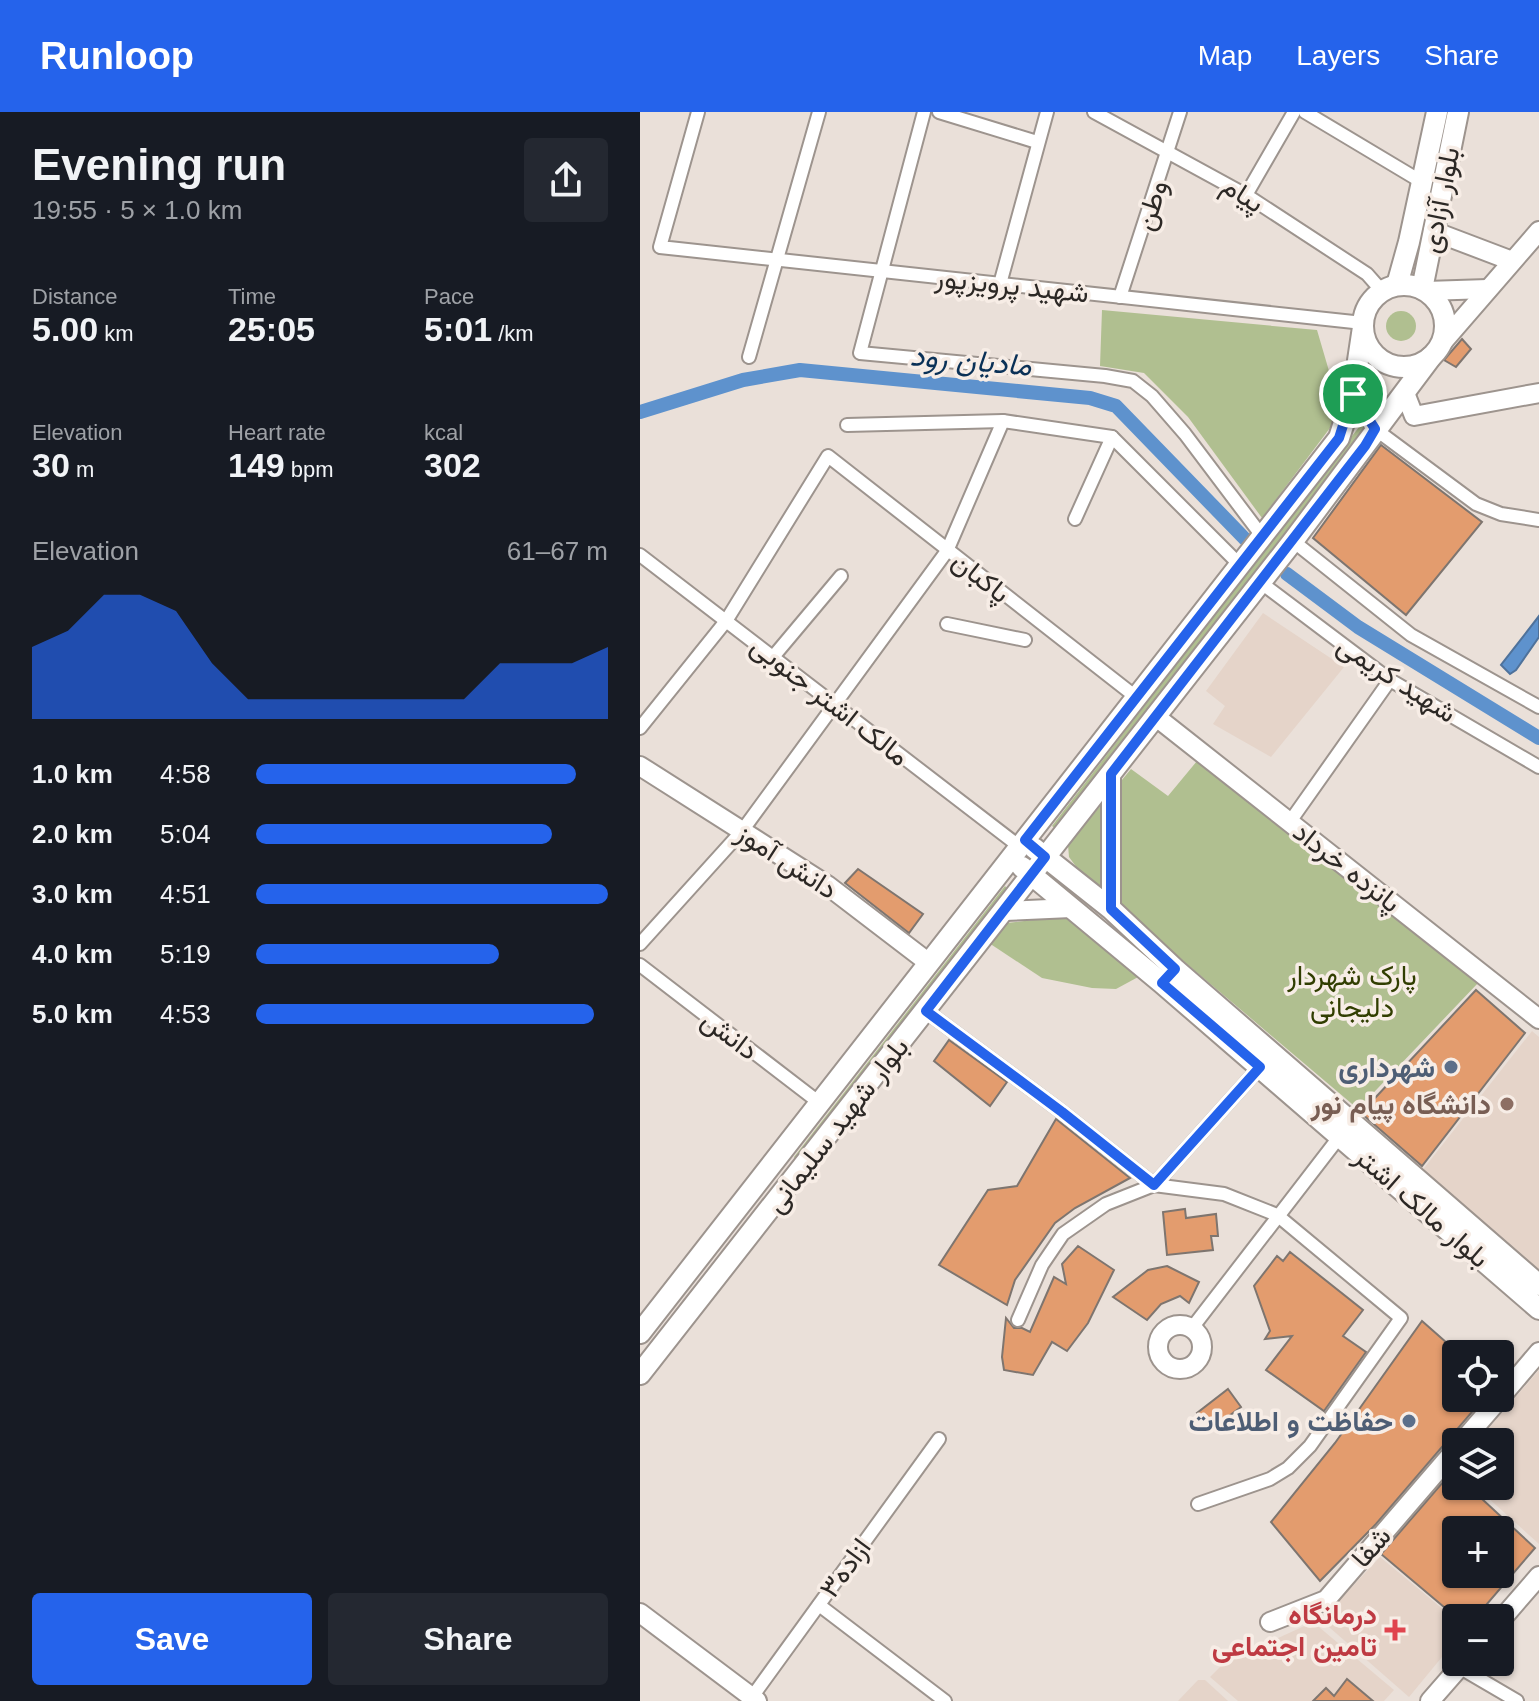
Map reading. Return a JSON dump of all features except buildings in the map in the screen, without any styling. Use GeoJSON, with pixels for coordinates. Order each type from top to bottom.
{"type":"FeatureCollection","features":[{"type":"Feature","properties":{"kind":"main road","name":"بلوار آزادی"},"geometry":{"type":"LineString","coordinates":[[1389,288],[1422,182],[1437,112]]}},
{"type":"Feature","properties":{"kind":"main road","name":"بلوار آزادی"},"geometry":{"type":"LineString","coordinates":[[1424,290],[1458,112]]}},
{"type":"Feature","properties":{"kind":"main road"},"geometry":{"type":"LineString","coordinates":[[1019,849],[1342,433],[1353,394],[1367,307],[1389,288],[1408,285],[1424,290],[1442,309],[1445,332],[1436,350],[1293,541],[1031,874]]}},
{"type":"Feature","properties":{"kind":"main road"},"geometry":{"type":"LineString","coordinates":[[1363,325],[1365,340],[1382,361],[1407,367],[1436,350]]}},
{"type":"Feature","properties":{"kind":"main road"},"geometry":{"type":"LineString","coordinates":[[1353,394],[1375,429]]}},
{"type":"Feature","properties":{"kind":"main road","name":"بلوار مالک اشتر"},"geometry":{"type":"LineString","coordinates":[[1019,849],[1045,857],[1111,909],[1168,976],[1260,1067],[1539,1309]]}},
{"type":"Feature","properties":{"kind":"main road","name":"بلوار مالک اشتر"},"geometry":{"type":"LineString","coordinates":[[1019,849],[1031,874],[1071,908],[1168,976],[1539,1285]]}},
{"type":"Feature","properties":{"kind":"main road","name":"بلوار شهید سلیمانی"},"geometry":{"type":"LineString","coordinates":[[640,1333],[1019,849]]}},
{"type":"Feature","properties":{"kind":"main road","name":"بلوار شهید سلیمانی"},"geometry":{"type":"LineString","coordinates":[[640,1374],[1031,874]]}},
{"type":"Feature","properties":{"kind":"main road"},"geometry":{"type":"LineString","coordinates":[[775,1160],[796,1178]]}},
{"type":"Feature","properties":{"kind":"street","name":"شهید پرویزپور"},"geometry":{"type":"LineString","coordinates":[[698,112],[660,247],[1363,325]]}},
{"type":"Feature","properties":{"kind":"street"},"geometry":{"type":"LineString","coordinates":[[749,357],[819,112]]}},
{"type":"Feature","properties":{"kind":"street"},"geometry":{"type":"LineString","coordinates":[[924,112],[860,353],[1090,374],[1133,381],[1152,396],[1185,434],[1262,536]]}},
{"type":"Feature","properties":{"kind":"street"},"geometry":{"type":"LineString","coordinates":[[939,112],[1037,142]]}},
{"type":"Feature","properties":{"kind":"street"},"geometry":{"type":"LineString","coordinates":[[1000,284],[1047,112]]}},
{"type":"Feature","properties":{"kind":"street","name":"پیام"},"geometry":{"type":"LineString","coordinates":[[1094,112],[1169,150],[1246,195],[1389,288]]}},
{"type":"Feature","properties":{"kind":"street","name":"وطن"},"geometry":{"type":"LineString","coordinates":[[1120,297],[1180,112]]}},
{"type":"Feature","properties":{"kind":"street"},"geometry":{"type":"LineString","coordinates":[[1246,195],[1294,112]]}},
{"type":"Feature","properties":{"kind":"street"},"geometry":{"type":"LineString","coordinates":[[1305,112],[1422,182]]}},
{"type":"Feature","properties":{"kind":"street"},"geometry":{"type":"LineString","coordinates":[[1433,231],[1512,261]]}},
{"type":"Feature","properties":{"kind":"street"},"geometry":{"type":"LineString","coordinates":[[1436,350],[1539,231]]}},
{"type":"Feature","properties":{"kind":"street"},"geometry":{"type":"LineString","coordinates":[[1424,290],[1488,289]]}},
{"type":"Feature","properties":{"kind":"street"},"geometry":{"type":"LineString","coordinates":[[1405,393],[1414,416],[1539,393]]}},
{"type":"Feature","properties":{"kind":"street"},"geometry":{"type":"LineString","coordinates":[[847,425],[1003,421],[1112,437],[1239,564]]}},
{"type":"Feature","properties":{"kind":"street"},"geometry":{"type":"LineString","coordinates":[[640,944],[742,831],[947,551],[1003,421]]}},
{"type":"Feature","properties":{"kind":"street"},"geometry":{"type":"LineString","coordinates":[[1375,429],[1476,504],[1501,514],[1539,520]]}},
{"type":"Feature","properties":{"kind":"street"},"geometry":{"type":"LineString","coordinates":[[1075,519],[1112,437]]}},
{"type":"Feature","properties":{"kind":"street","name":"پاکبان"},"geometry":{"type":"LineString","coordinates":[[726,621],[828,456],[1136,697]]}},
{"type":"Feature","properties":{"kind":"street"},"geometry":{"type":"LineString","coordinates":[[1293,541],[1411,635],[1539,707]]}},
{"type":"Feature","properties":{"kind":"street","name":"مالک اشتر جنوبی"},"geometry":{"type":"LineString","coordinates":[[640,555],[1019,849]]}},
{"type":"Feature","properties":{"kind":"street"},"geometry":{"type":"LineString","coordinates":[[773,657],[841,576]]}},
{"type":"Feature","properties":{"kind":"street","name":"شهید کریمی"},"geometry":{"type":"LineString","coordinates":[[1260,582],[1390,680],[1539,767]]}},
{"type":"Feature","properties":{"kind":"street"},"geometry":{"type":"LineString","coordinates":[[640,728],[726,621]]}},
{"type":"Feature","properties":{"kind":"street"},"geometry":{"type":"LineString","coordinates":[[947,624],[1025,640]]}},
{"type":"Feature","properties":{"kind":"street"},"geometry":{"type":"LineString","coordinates":[[1289,823],[1390,680]]}},
{"type":"Feature","properties":{"kind":"street","name":"پانزده خرداد"},"geometry":{"type":"LineString","coordinates":[[1155,716],[1539,1019]]}},
{"type":"Feature","properties":{"kind":"street","name":"دانش آموز"},"geometry":{"type":"LineString","coordinates":[[640,766],[827,885],[929,963]]}},
{"type":"Feature","properties":{"kind":"street"},"geometry":{"type":"LineString","coordinates":[[1111,774],[1111,909]]}},
{"type":"Feature","properties":{"kind":"street"},"geometry":{"type":"LineString","coordinates":[[1004,911],[1071,908]]}},
{"type":"Feature","properties":{"kind":"street","name":"دانش"},"geometry":{"type":"LineString","coordinates":[[640,965],[821,1104]]}},
{"type":"Feature","properties":{"kind":"street"},"geometry":{"type":"LineString","coordinates":[[926,1011],[1154,1185],[1224,1194],[1277,1215],[1401,1318],[1310,1446],[1288,1468],[1270,1479],[1198,1504]]}},
{"type":"Feature","properties":{"kind":"street"},"geometry":{"type":"LineString","coordinates":[[1018,1320],[1042,1265],[1063,1234],[1106,1204],[1154,1185],[1260,1067]]}},
{"type":"Feature","properties":{"kind":"street"},"geometry":{"type":"LineString","coordinates":[[1192,1328],[1340,1136]]}},
{"type":"Feature","properties":{"kind":"street"},"geometry":{"type":"LineString","coordinates":[[1514,1381],[1539,1352]]}},
{"type":"Feature","properties":{"kind":"street"},"geometry":{"type":"LineString","coordinates":[[1474,1428],[1488,1412]]}},
{"type":"Feature","properties":{"kind":"street","name":"ازاده۳"},"geometry":{"type":"LineString","coordinates":[[754,1699],[939,1439]]}},
{"type":"Feature","properties":{"kind":"street","name":"شفا"},"geometry":{"type":"LineString","coordinates":[[1270,1622],[1326,1600],[1442,1465]]}},
{"type":"Feature","properties":{"kind":"street"},"geometry":{"type":"LineString","coordinates":[[1514,1607],[1536,1585]]}},
{"type":"Feature","properties":{"kind":"street"},"geometry":{"type":"LineString","coordinates":[[819,1605],[945,1701]]}},
{"type":"Feature","properties":{"kind":"street"},"geometry":{"type":"LineString","coordinates":[[640,1613],[754,1699]]}},
{"type":"Feature","properties":{"kind":"street"},"geometry":{"type":"LineString","coordinates":[[1430,1701],[1452,1676]]}},
{"type":"Feature","properties":{"kind":"street"},"geometry":{"type":"LineString","coordinates":[[1479,1676],[1517,1701]]}},
{"type":"Feature","properties":{"kind":"shaded area"},"geometry":{"type":"Polygon","coordinates":[[[1263,613],[1344,667],[1271,757],[1213,724],[1225,706],[1206,691],[1263,613]]]}},
{"type":"Feature","properties":{"kind":"shaded area","name":"دانشگاه پیام نور"},"geometry":{"type":"Polygon","coordinates":[[[1532,1031],[1539,1037],[1539,1271],[1421,1172],[1532,1031]]]}},
{"type":"Feature","properties":{"kind":"shaded area"},"geometry":{"type":"Polygon","coordinates":[[[1539,1370],[1539,1544],[1514,1521],[1514,1516],[1508,1516],[1490,1500],[1514,1500],[1514,1428],[1489,1428],[1503,1412],[1514,1412],[1514,1399],[1539,1370]]]}},
{"type":"Feature","properties":{"kind":"shaded area","name":"درمانگاه تامین اجتماعی"},"geometry":{"type":"Polygon","coordinates":[[[1380,1557],[1442,1608],[1442,1657],[1409,1697],[1321,1620],[1380,1557]]]}},
{"type":"Feature","properties":{"kind":"shaded area"},"geometry":{"type":"Polygon","coordinates":[[[1313,1622],[1394,1690],[1384,1701],[1238,1701],[1210,1677],[1224,1663],[1313,1622]]]}},
{"type":"Feature","properties":{"kind":"shaded area"},"geometry":{"type":"Polygon","coordinates":[[[1198,1680],[1205,1680],[1228,1701],[1178,1701],[1198,1680]]]}},
{"type":"Feature","properties":{"kind":"green space"},"geometry":{"type":"Polygon","coordinates":[[[1102,310],[1317,330],[1329,371],[1333,424],[1262,518],[1188,417],[1144,373],[1100,366],[1102,310]]]}},
{"type":"Feature","properties":{"kind":"green space"},"geometry":{"type":"Polygon","coordinates":[[[1401,311],[1411,316],[1416,326],[1411,336],[1401,341],[1391,336],[1386,326],[1391,316],[1401,311]]]}},
{"type":"Feature","properties":{"kind":"green space"},"geometry":{"type":"Polygon","coordinates":[[[1360,415],[1368,425],[1056,829],[1052,826],[1359,427],[1360,415]]]}},
{"type":"Feature","properties":{"kind":"green space","name":"پارک شهردار دلیجانی"},"geometry":{"type":"Polygon","coordinates":[[[1197,761],[1479,982],[1358,1109],[1083,876],[1069,857],[1068,845],[1131,769],[1168,796],[1197,761]]]}},
{"type":"Feature","properties":{"kind":"green space"},"geometry":{"type":"Polygon","coordinates":[[[1005,886],[1009,891],[797,1162],[794,1157],[1005,886]]]}},
{"type":"Feature","properties":{"kind":"green space"},"geometry":{"type":"Polygon","coordinates":[[[1065,916],[1140,976],[1116,989],[1092,988],[1042,978],[989,943],[1007,923],[1065,916]]]}},
{"type":"Feature","properties":{"kind":"water"},"geometry":{"type":"Polygon","coordinates":[[[1539,616],[1539,637],[1510,674],[1501,665],[1539,616]]]}},
{"type":"Feature","properties":{"kind":"waterway","name":"مادیان رود"},"geometry":{"type":"LineString","coordinates":[[640,412],[743,380],[800,370],[1090,398],[1116,406],[1245,539]]}},
{"type":"Feature","properties":{"kind":"waterway"},"geometry":{"type":"LineString","coordinates":[[1287,574],[1358,627],[1539,738]]}},
{"type":"Feature","properties":{"kind":"place","name":"شهرداری"},"geometry":{"type":"Point","coordinates":[1451,1067]}},
{"type":"Feature","properties":{"kind":"place","name":"دانشگاه پیام نور"},"geometry":{"type":"Point","coordinates":[1507,1104]}},
{"type":"Feature","properties":{"kind":"place","name":"حفاظت و اطلاعات"},"geometry":{"type":"Point","coordinates":[1409,1421]}},
{"type":"Feature","properties":{"kind":"place","name":"درمانگاه تامین اجتماعی"},"geometry":{"type":"Point","coordinates":[1395,1630]}},
{"type":"Feature","properties":{"kind":"route"},"geometry":{"type":"LineString","coordinates":[[1353,394],[1375,429],[1365,446],[1111,774],[1111,909],[1175,969],[1162,983],[1260,1067],[1154,1185],[926,1011],[1045,857],[1025,840],[1339,438],[1353,394]]}}]}
